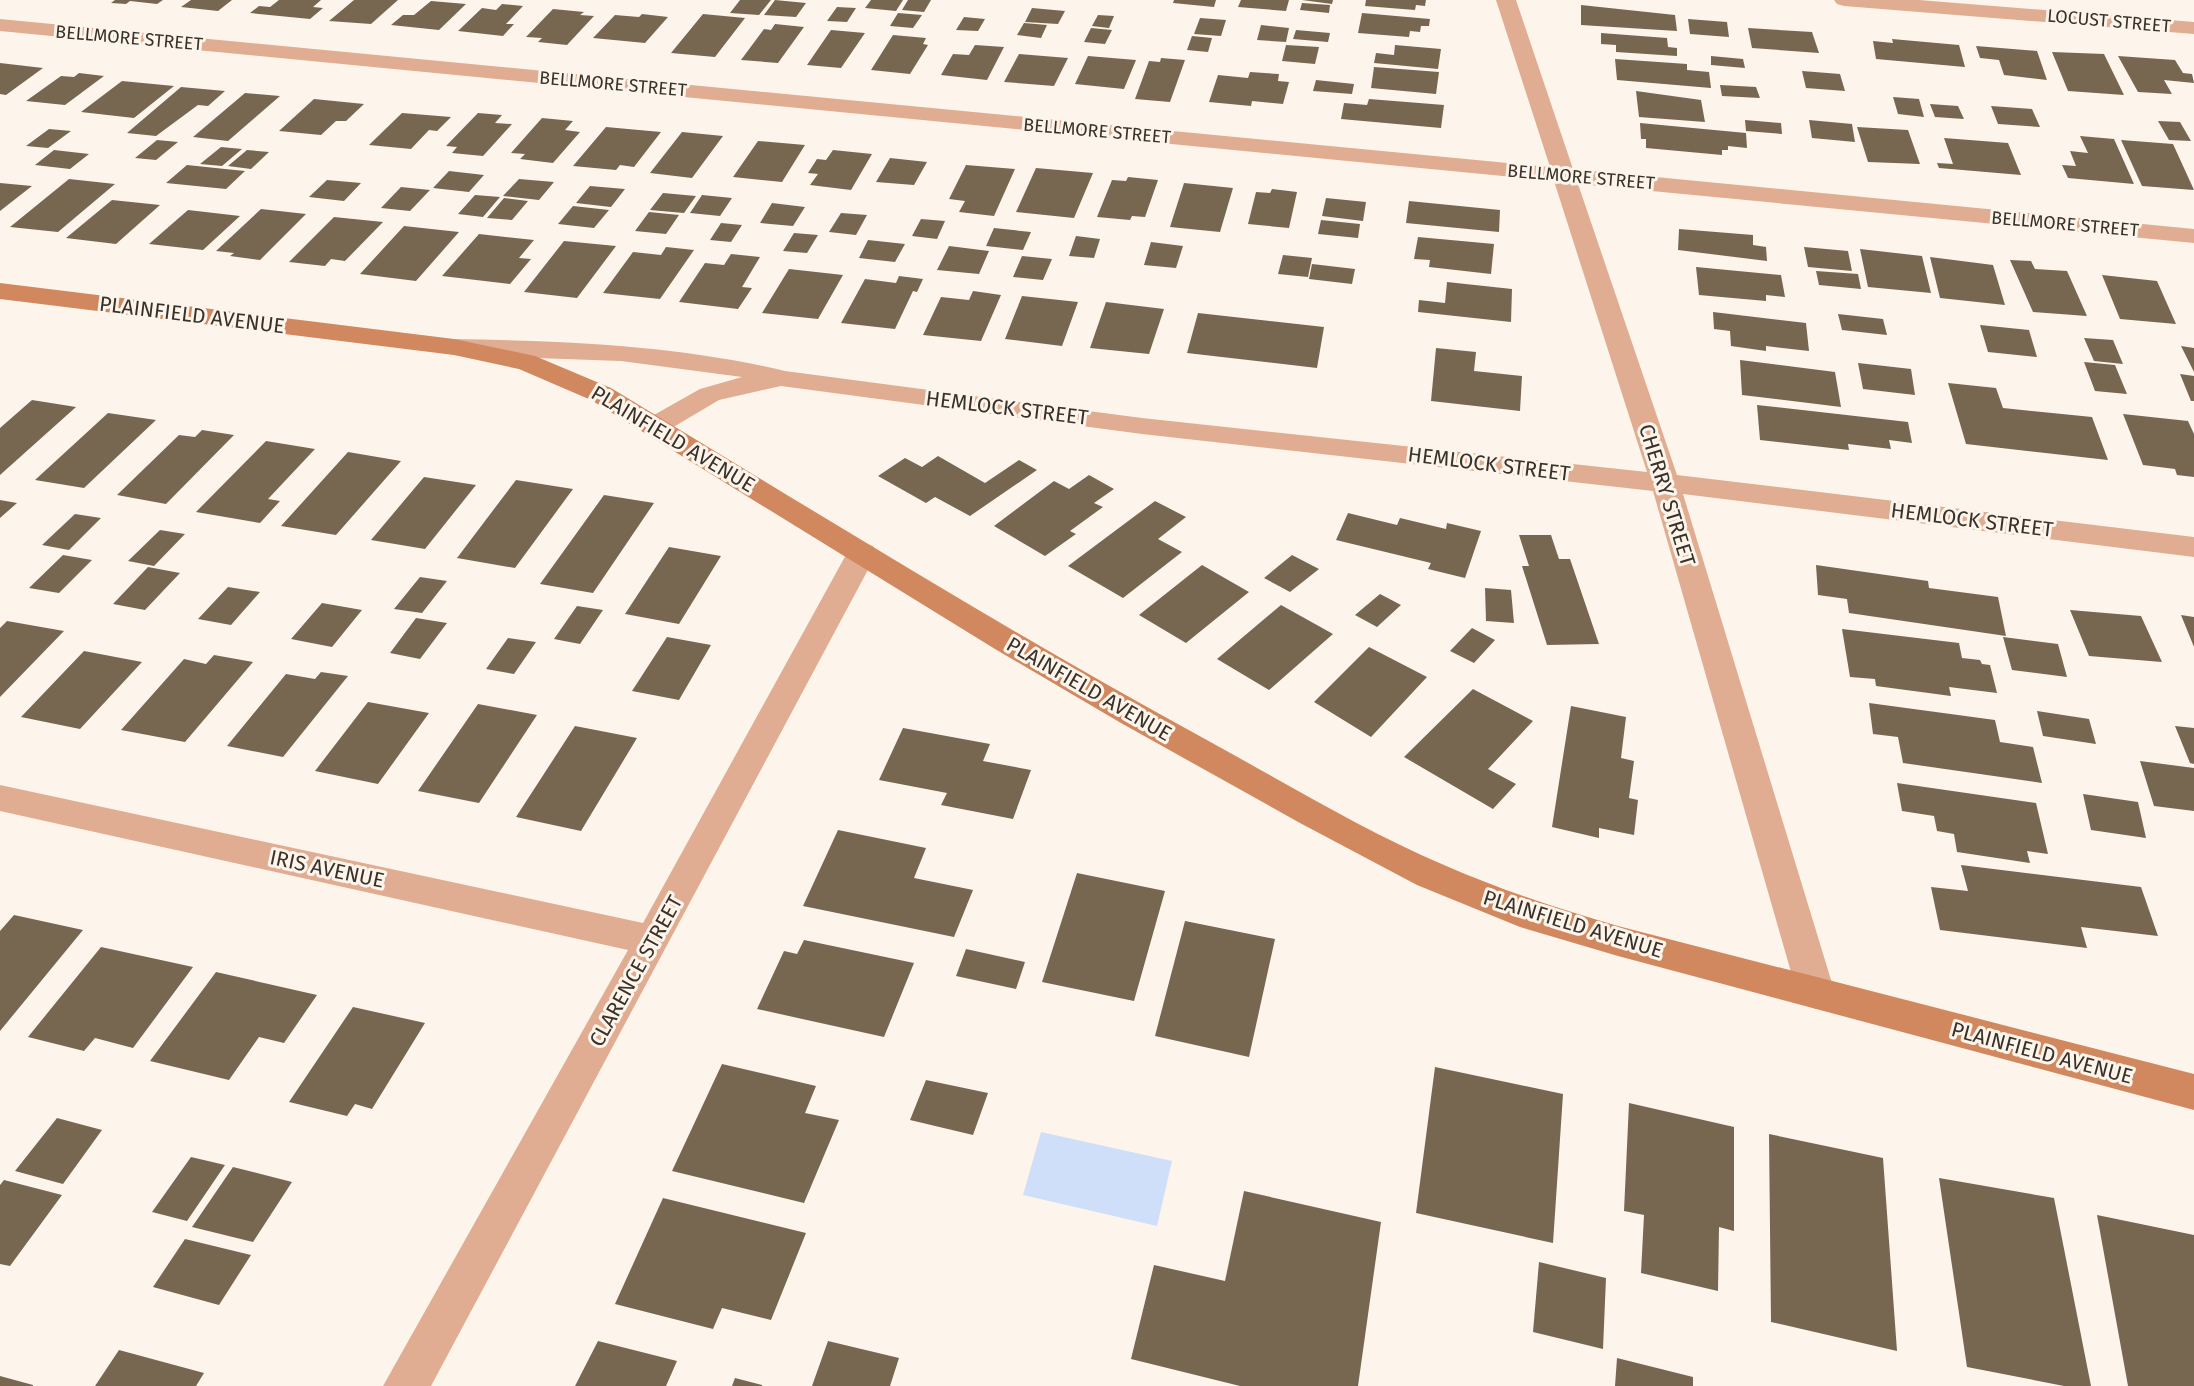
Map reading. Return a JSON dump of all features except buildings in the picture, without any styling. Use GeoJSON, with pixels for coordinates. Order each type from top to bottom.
{"type":"FeatureCollection","features":[{"type":"Feature","properties":{"kind":"main road","name":"PLAINFIELD AVENUE"},"geometry":{"type":"LineString","coordinates":[[0,291],[454,347],[526,362],[564,376],[655,426],[862,553],[1194,749],[1430,875],[1533,916],[1618,941],[2194,1092]]}},
{"type":"Feature","properties":{"kind":"street","name":"CHERRY STREET"},"geometry":{"type":"LineString","coordinates":[[1506,0],[1665,483],[1816,993]]}},
{"type":"Feature","properties":{"kind":"street","name":"LOCUST STREET"},"geometry":{"type":"LineString","coordinates":[[1844,0],[2194,28]]}},
{"type":"Feature","properties":{"kind":"street","name":"BELLMORE STREET"},"geometry":{"type":"LineString","coordinates":[[0,26],[2194,236]]}},
{"type":"Feature","properties":{"kind":"street","name":"HEMLOCK STREET"},"geometry":{"type":"LineString","coordinates":[[454,347],[594,349],[733,365],[785,379],[1142,426],[1665,483],[2194,547]]}},
{"type":"Feature","properties":{"kind":"street","name":"HEMLOCK STREET"},"geometry":{"type":"LineString","coordinates":[[655,426],[708,393],[736,384],[785,379]]}},
{"type":"Feature","properties":{"kind":"street","name":"CLARENCE STREET"},"geometry":{"type":"LineString","coordinates":[[406,1386],[653,940],[862,553]]}},
{"type":"Feature","properties":{"kind":"street","name":"IRIS AVENUE"},"geometry":{"type":"LineString","coordinates":[[0,798],[653,940]]}},
{"type":"Feature","properties":{"kind":"water"},"geometry":{"type":"Polygon","coordinates":[[[1041,1132],[1172,1161],[1157,1226],[1023,1195],[1041,1132]]]}}]}
